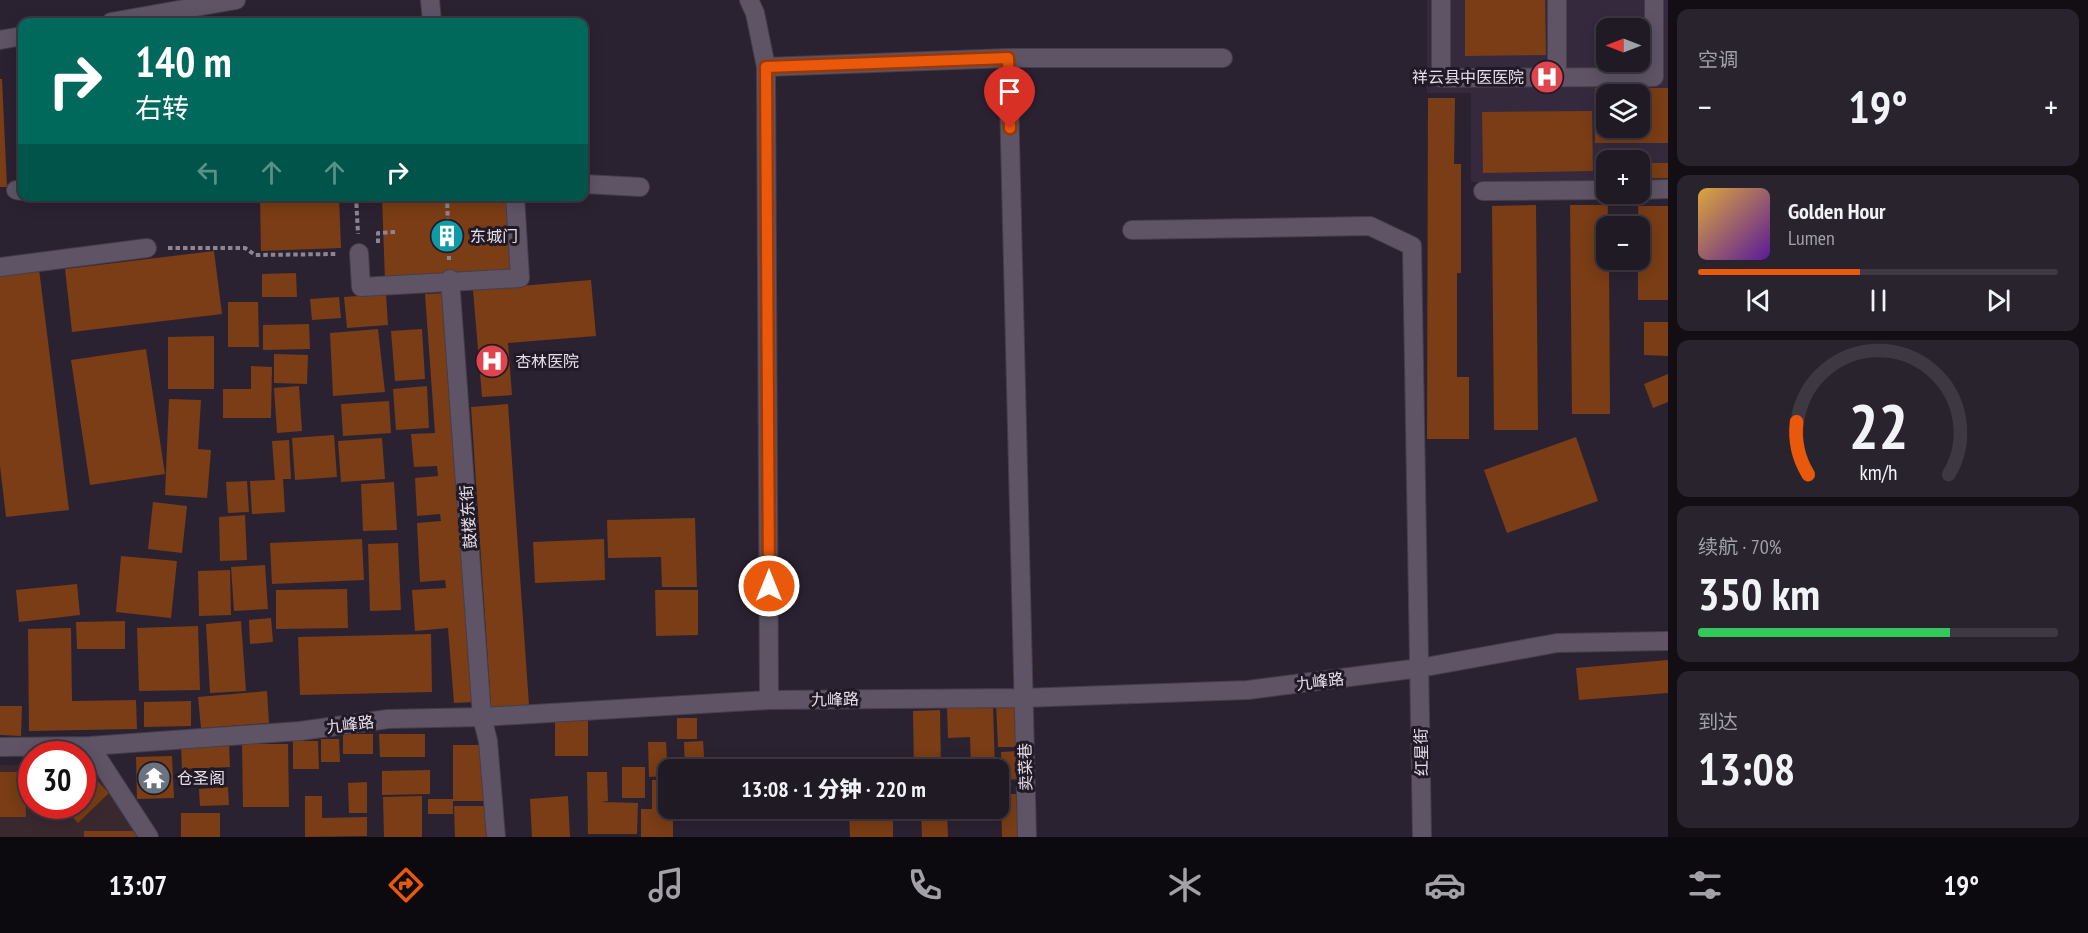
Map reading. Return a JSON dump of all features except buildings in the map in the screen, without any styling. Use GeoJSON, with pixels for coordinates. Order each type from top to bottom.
{"type":"FeatureCollection","features":[{"type":"Feature","properties":{"kind":"street"},"geometry":{"type":"LineString","coordinates":[[134,18],[236,0]]}},
{"type":"Feature","properties":{"kind":"street"},"geometry":{"type":"LineString","coordinates":[[430,0],[432,18]]}},
{"type":"Feature","properties":{"kind":"street"},"geometry":{"type":"LineString","coordinates":[[749,0],[755,12],[766,67],[769,700]]}},
{"type":"Feature","properties":{"kind":"street"},"geometry":{"type":"LineString","coordinates":[[1441,0],[1441,78],[1661,77],[1654,0]]}},
{"type":"Feature","properties":{"kind":"street"},"geometry":{"type":"LineString","coordinates":[[1557,0],[1557,77]]}},
{"type":"Feature","properties":{"kind":"street"},"geometry":{"type":"LineString","coordinates":[[0,40],[18,37]]}},
{"type":"Feature","properties":{"kind":"street"},"geometry":{"type":"LineString","coordinates":[[766,67],[1008,58],[1223,58]]}},
{"type":"Feature","properties":{"kind":"street","name":"卖菜巷"},"geometry":{"type":"LineString","coordinates":[[1008,58],[1027,837]]}},
{"type":"Feature","properties":{"kind":"street"},"geometry":{"type":"LineString","coordinates":[[588,184],[640,187]]}},
{"type":"Feature","properties":{"kind":"street"},"geometry":{"type":"LineString","coordinates":[[1650,190],[1668,189]]}},
{"type":"Feature","properties":{"kind":"street"},"geometry":{"type":"LineString","coordinates":[[1483,191],[1596,190]]}},
{"type":"Feature","properties":{"kind":"street"},"geometry":{"type":"LineString","coordinates":[[359,253],[361,287],[520,278],[515,201]]}},
{"type":"Feature","properties":{"kind":"street","name":"红星街"},"geometry":{"type":"LineString","coordinates":[[1132,230],[1370,226],[1412,246],[1422,837]]}},
{"type":"Feature","properties":{"kind":"street"},"geometry":{"type":"LineString","coordinates":[[0,267],[147,248]]}},
{"type":"Feature","properties":{"kind":"street","name":"鼓楼东街"},"geometry":{"type":"LineString","coordinates":[[450,281],[482,717],[488,741],[496,837]]}},
{"type":"Feature","properties":{"kind":"street","name":"九峰路"},"geometry":{"type":"LineString","coordinates":[[96,746],[300,731],[388,720],[482,717],[769,700],[1023,698],[1248,690],[1420,668],[1557,643],[1668,641]]}},
{"type":"Feature","properties":{"kind":"street","name":"九峰路"},"geometry":{"type":"LineString","coordinates":[[0,747],[18,747]]}},
{"type":"Feature","properties":{"kind":"street"},"geometry":{"type":"LineString","coordinates":[[96,755],[149,837]]}},
{"type":"Feature","properties":{"kind":"path"},"geometry":{"type":"LineString","coordinates":[[147,248],[245,248],[255,255],[359,253],[356,201]]}},
{"type":"Feature","properties":{"kind":"path"},"geometry":{"type":"LineString","coordinates":[[447,201],[450,281]]}},
{"type":"Feature","properties":{"kind":"shaded area","name":"祥云县中医医院"},"geometry":{"type":"Polygon","coordinates":[[[1427,0],[1668,0],[1668,182],[1650,182],[1650,150],[1596,150],[1596,182],[1471,182],[1471,93],[1427,93],[1427,0]]]}},
{"type":"Feature","properties":{"kind":"shaded area"},"geometry":{"type":"Polygon","coordinates":[[[0,765],[18,765],[18,819],[96,819],[96,774],[123,807],[142,837],[0,837],[0,765]]]}},
{"type":"Feature","properties":{"kind":"place","name":"祥云县中医医院"},"geometry":{"type":"Point","coordinates":[1547,77]}},
{"type":"Feature","properties":{"kind":"place","name":"东城门"},"geometry":{"type":"Point","coordinates":[447,236]}},
{"type":"Feature","properties":{"kind":"place","name":"杏林医院"},"geometry":{"type":"Point","coordinates":[492,361]}},
{"type":"Feature","properties":{"kind":"place","name":"仓圣阁"},"geometry":{"type":"Point","coordinates":[154,778]}},
{"type":"Feature","properties":{"kind":"route"},"geometry":{"type":"LineString","coordinates":[[769,586],[766,67],[1008,58],[1010,128]]}}]}
